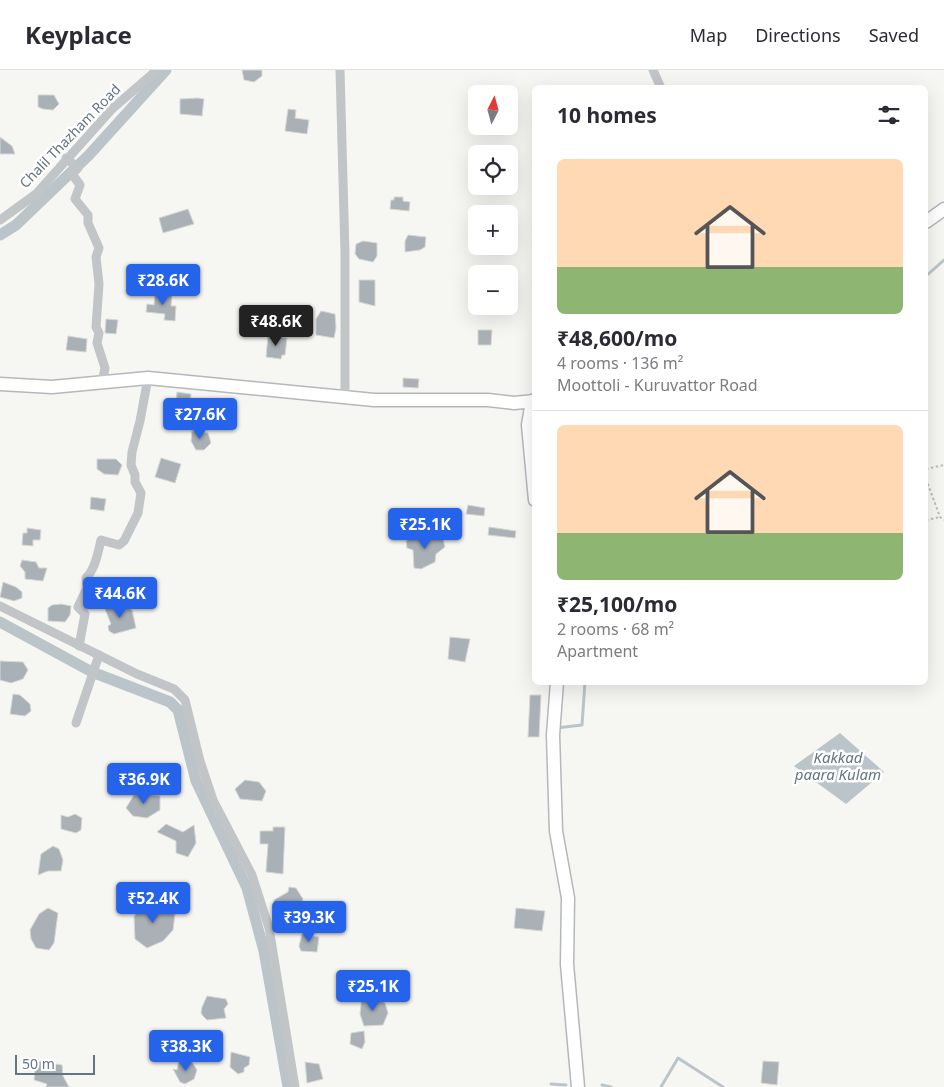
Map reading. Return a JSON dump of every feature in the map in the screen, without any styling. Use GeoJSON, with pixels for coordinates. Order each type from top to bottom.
{"type":"FeatureCollection","features":[{"type":"Feature","properties":{"kind":"main road"},"geometry":{"type":"LineString","coordinates":[[928,221],[944,209]]}},
{"type":"Feature","properties":{"kind":"main road"},"geometry":{"type":"LineString","coordinates":[[0,384],[52,387],[148,378],[345,395],[374,400],[488,400],[514,403],[532,401]]}},
{"type":"Feature","properties":{"kind":"main road"},"geometry":{"type":"LineString","coordinates":[[532,406],[528,425],[532,468]]}},
{"type":"Feature","properties":{"kind":"main road"},"geometry":{"type":"LineString","coordinates":[[557,685],[553,735],[556,830],[568,898],[568,964],[578,1087]]}},
{"type":"Feature","properties":{"kind":"street","name":"Chalil Thazham Road"},"geometry":{"type":"LineString","coordinates":[[0,220],[36,194],[66,158],[112,109],[157,70]]}},
{"type":"Feature","properties":{"kind":"street"},"geometry":{"type":"LineString","coordinates":[[340,70],[345,252],[345,395]]}},
{"type":"Feature","properties":{"kind":"street"},"geometry":{"type":"LineString","coordinates":[[653,70],[660,85]]}},
{"type":"Feature","properties":{"kind":"street"},"geometry":{"type":"LineString","coordinates":[[66,158],[76,166],[72,174],[80,185],[75,199],[88,215],[88,223],[99,248],[96,257],[99,284],[96,327],[99,333],[97,343],[105,368],[103,378],[106,382]]}},
{"type":"Feature","properties":{"kind":"street"},"geometry":{"type":"LineString","coordinates":[[79,646],[85,614],[78,607],[87,588],[86,578],[93,572],[101,540],[119,545],[124,541],[138,513],[141,493],[135,482],[131,465],[132,452],[148,378]]}},
{"type":"Feature","properties":{"kind":"street"},"geometry":{"type":"LineString","coordinates":[[0,606],[137,674],[174,689],[185,700],[200,761],[213,800],[252,875],[269,928],[295,1087]]}},
{"type":"Feature","properties":{"kind":"street"},"geometry":{"type":"LineString","coordinates":[[76,723],[99,655]]}},
{"type":"Feature","properties":{"kind":"path"},"geometry":{"type":"LineString","coordinates":[[928,469],[944,465]]}},
{"type":"Feature","properties":{"kind":"path"},"geometry":{"type":"LineString","coordinates":[[928,484],[940,517],[944,520]]}},
{"type":"Feature","properties":{"kind":"path"},"geometry":{"type":"LineString","coordinates":[[928,520],[940,517]]}},
{"type":"Feature","properties":{"kind":"water","name":"Kakkad paara Kulam"},"geometry":{"type":"Polygon","coordinates":[[[840,733],[884,772],[846,804],[794,766],[840,733]]]}},
{"type":"Feature","properties":{"kind":"building"},"geometry":{"type":"Polygon","coordinates":[[[242,70],[262,70],[262,76],[254,82],[244,80],[242,70]]]}},
{"type":"Feature","properties":{"kind":"building"},"geometry":{"type":"Polygon","coordinates":[[[38,95],[54,95],[59,104],[53,110],[38,107],[38,95]]]}},
{"type":"Feature","properties":{"kind":"building"},"geometry":{"type":"Polygon","coordinates":[[[180,99],[204,99],[202,116],[180,114],[180,99]]]}},
{"type":"Feature","properties":{"kind":"building"},"geometry":{"type":"Polygon","coordinates":[[[288,109],[296,110],[295,118],[309,120],[307,134],[285,131],[288,109]]]}},
{"type":"Feature","properties":{"kind":"building"},"geometry":{"type":"Polygon","coordinates":[[[0,137],[12,146],[15,154],[0,154],[0,137]]]}},
{"type":"Feature","properties":{"kind":"building"},"geometry":{"type":"Polygon","coordinates":[[[394,197],[403,197],[403,201],[410,202],[409,211],[390,209],[391,200],[394,200],[394,197]]]}},
{"type":"Feature","properties":{"kind":"building"},"geometry":{"type":"Polygon","coordinates":[[[188,209],[194,224],[163,233],[159,218],[188,209]]]}},
{"type":"Feature","properties":{"kind":"building"},"geometry":{"type":"Polygon","coordinates":[[[408,235],[426,237],[425,247],[420,250],[405,252],[405,241],[408,235]]]}},
{"type":"Feature","properties":{"kind":"building"},"geometry":{"type":"Polygon","coordinates":[[[363,241],[377,243],[377,256],[373,262],[359,259],[355,254],[356,244],[363,241]]]}},
{"type":"Feature","properties":{"kind":"building"},"geometry":{"type":"Polygon","coordinates":[[[359,280],[375,280],[375,306],[359,302],[359,280]]]}},
{"type":"Feature","properties":{"kind":"building"},"geometry":{"type":"Polygon","coordinates":[[[155,292],[172,294],[171,306],[176,306],[175,321],[164,320],[165,314],[146,312],[147,304],[154,305],[155,292]]]}},
{"type":"Feature","properties":{"kind":"building"},"geometry":{"type":"Polygon","coordinates":[[[321,311],[335,314],[336,328],[334,338],[316,335],[316,319],[321,311]]]}},
{"type":"Feature","properties":{"kind":"building"},"geometry":{"type":"Polygon","coordinates":[[[106,319],[118,320],[116,334],[105,333],[106,319]]]}},
{"type":"Feature","properties":{"kind":"building"},"geometry":{"type":"Polygon","coordinates":[[[478,330],[492,330],[491,345],[478,345],[478,330]]]}},
{"type":"Feature","properties":{"kind":"building"},"geometry":{"type":"Polygon","coordinates":[[[68,336],[87,339],[86,352],[66,350],[68,336]]]}},
{"type":"Feature","properties":{"kind":"building"},"geometry":{"type":"Polygon","coordinates":[[[268,336],[287,338],[285,355],[282,355],[281,359],[266,357],[268,336]]]}},
{"type":"Feature","properties":{"kind":"building"},"geometry":{"type":"Polygon","coordinates":[[[403,378],[419,379],[418,388],[403,387],[403,378]]]}},
{"type":"Feature","properties":{"kind":"building"},"geometry":{"type":"Polygon","coordinates":[[[177,392],[191,394],[190,404],[176,403],[177,392]]]}},
{"type":"Feature","properties":{"kind":"building"},"geometry":{"type":"Polygon","coordinates":[[[192,431],[208,433],[211,443],[204,450],[196,450],[191,441],[192,431]]]}},
{"type":"Feature","properties":{"kind":"building"},"geometry":{"type":"Polygon","coordinates":[[[161,458],[181,464],[175,483],[155,477],[161,458]]]}},
{"type":"Feature","properties":{"kind":"building"},"geometry":{"type":"Polygon","coordinates":[[[97,459],[116,459],[122,465],[118,475],[104,474],[97,469],[97,459]]]}},
{"type":"Feature","properties":{"kind":"building"},"geometry":{"type":"Polygon","coordinates":[[[91,497],[106,499],[104,511],[90,509],[91,497]]]}},
{"type":"Feature","properties":{"kind":"building"},"geometry":{"type":"Polygon","coordinates":[[[468,505],[485,508],[484,516],[466,514],[468,505]]]}},
{"type":"Feature","properties":{"kind":"building"},"geometry":{"type":"Polygon","coordinates":[[[489,527],[516,531],[515,538],[488,535],[489,527]]]}},
{"type":"Feature","properties":{"kind":"building"},"geometry":{"type":"Polygon","coordinates":[[[27,528],[41,530],[40,540],[33,540],[33,546],[22,545],[23,533],[27,533],[27,528]]]}},
{"type":"Feature","properties":{"kind":"building"},"geometry":{"type":"Polygon","coordinates":[[[416,535],[435,536],[443,539],[445,547],[436,554],[435,562],[421,569],[414,568],[413,550],[407,548],[406,541],[416,535]]]}},
{"type":"Feature","properties":{"kind":"building"},"geometry":{"type":"Polygon","coordinates":[[[22,560],[36,562],[39,568],[47,568],[43,581],[25,579],[25,572],[20,566],[22,560]]]}},
{"type":"Feature","properties":{"kind":"building"},"geometry":{"type":"Polygon","coordinates":[[[3,582],[16,587],[22,592],[22,598],[14,601],[0,597],[3,582]]]}},
{"type":"Feature","properties":{"kind":"building"},"geometry":{"type":"Polygon","coordinates":[[[120,604],[132,610],[136,628],[114,634],[109,631],[108,626],[111,624],[105,609],[120,604]]]}},
{"type":"Feature","properties":{"kind":"building"},"geometry":{"type":"Polygon","coordinates":[[[52,605],[71,606],[70,615],[65,622],[48,621],[48,608],[52,605]]]}},
{"type":"Feature","properties":{"kind":"building"},"geometry":{"type":"Polygon","coordinates":[[[450,637],[470,639],[465,662],[448,659],[450,637]]]}},
{"type":"Feature","properties":{"kind":"building"},"geometry":{"type":"Polygon","coordinates":[[[0,661],[23,662],[28,670],[23,679],[11,683],[0,680],[0,661]]]}},
{"type":"Feature","properties":{"kind":"building"},"geometry":{"type":"Polygon","coordinates":[[[13,694],[20,695],[30,704],[31,711],[25,716],[10,714],[13,694]]]}},
{"type":"Feature","properties":{"kind":"building"},"geometry":{"type":"Polygon","coordinates":[[[530,695],[541,695],[539,737],[528,737],[530,695]]]}},
{"type":"Feature","properties":{"kind":"building"},"geometry":{"type":"Polygon","coordinates":[[[245,780],[259,782],[266,791],[262,801],[240,799],[235,789],[245,780]]]}},
{"type":"Feature","properties":{"kind":"building"},"geometry":{"type":"Polygon","coordinates":[[[134,795],[160,796],[160,810],[147,818],[133,816],[126,808],[134,795]]]}},
{"type":"Feature","properties":{"kind":"building"},"geometry":{"type":"Polygon","coordinates":[[[75,814],[82,818],[81,830],[76,833],[61,829],[61,815],[68,817],[75,814]]]}},
{"type":"Feature","properties":{"kind":"building"},"geometry":{"type":"Polygon","coordinates":[[[166,824],[183,832],[194,825],[196,843],[188,857],[176,853],[176,841],[157,832],[166,824]]]}},
{"type":"Feature","properties":{"kind":"building"},"geometry":{"type":"Polygon","coordinates":[[[273,827],[285,827],[283,874],[266,872],[268,844],[260,844],[260,831],[273,831],[273,827]]]}},
{"type":"Feature","properties":{"kind":"building"},"geometry":{"type":"Polygon","coordinates":[[[53,846],[59,849],[63,860],[61,871],[48,871],[38,875],[41,854],[53,846]]]}},
{"type":"Feature","properties":{"kind":"building"},"geometry":{"type":"Polygon","coordinates":[[[289,887],[296,888],[303,899],[297,915],[300,931],[280,924],[279,912],[273,912],[274,900],[288,892],[289,887]]]}},
{"type":"Feature","properties":{"kind":"building"},"geometry":{"type":"Polygon","coordinates":[[[140,905],[166,905],[175,914],[173,930],[163,941],[147,948],[135,939],[134,917],[140,905]]]}},
{"type":"Feature","properties":{"kind":"building"},"geometry":{"type":"Polygon","coordinates":[[[48,908],[58,913],[54,943],[49,950],[36,948],[31,939],[30,930],[39,914],[48,908]]]}},
{"type":"Feature","properties":{"kind":"building"},"geometry":{"type":"Polygon","coordinates":[[[516,908],[545,911],[542,931],[514,928],[516,908]]]}},
{"type":"Feature","properties":{"kind":"building"},"geometry":{"type":"Polygon","coordinates":[[[302,934],[319,937],[317,952],[301,951],[299,946],[302,934]]]}},
{"type":"Feature","properties":{"kind":"building"},"geometry":{"type":"Polygon","coordinates":[[[207,996],[226,999],[228,1004],[224,1009],[226,1018],[207,1020],[203,1016],[201,1013],[202,1007],[207,996]]]}},
{"type":"Feature","properties":{"kind":"building"},"geometry":{"type":"Polygon","coordinates":[[[362,996],[374,998],[385,1003],[388,1013],[383,1025],[364,1026],[360,1014],[362,996]]]}},
{"type":"Feature","properties":{"kind":"building"},"geometry":{"type":"Polygon","coordinates":[[[364,1031],[365,1042],[362,1049],[350,1044],[351,1033],[364,1031]]]}},
{"type":"Feature","properties":{"kind":"building"},"geometry":{"type":"Polygon","coordinates":[[[231,1052],[250,1057],[249,1065],[244,1068],[244,1072],[238,1074],[230,1067],[231,1052]]]}},
{"type":"Feature","properties":{"kind":"building"},"geometry":{"type":"Polygon","coordinates":[[[179,1060],[192,1062],[197,1070],[194,1079],[185,1084],[180,1082],[173,1069],[177,1070],[179,1060]]]}},
{"type":"Feature","properties":{"kind":"building"},"geometry":{"type":"Polygon","coordinates":[[[36,1061],[62,1065],[63,1076],[69,1087],[46,1087],[47,1084],[34,1080],[36,1061]]]}},
{"type":"Feature","properties":{"kind":"building"},"geometry":{"type":"Polygon","coordinates":[[[763,1061],[779,1062],[777,1085],[761,1083],[763,1061]]]}},
{"type":"Feature","properties":{"kind":"building"},"geometry":{"type":"Polygon","coordinates":[[[305,1062],[319,1064],[323,1079],[307,1083],[305,1062]]]}},
{"type":"Feature","properties":{"kind":"waterway"},"geometry":{"type":"LineString","coordinates":[[0,235],[16,225],[89,155],[166,70]]}},
{"type":"Feature","properties":{"kind":"waterway"},"geometry":{"type":"LineString","coordinates":[[928,274],[944,260]]}},
{"type":"Feature","properties":{"kind":"waterway"},"geometry":{"type":"LineString","coordinates":[[0,622],[92,672],[170,702],[178,710],[196,781],[247,888],[264,951],[288,1087]]}},
{"type":"Feature","properties":{"kind":"waterway"},"geometry":{"type":"LineString","coordinates":[[556,728],[582,725],[585,685]]}},
{"type":"Feature","properties":{"kind":"waterway"},"geometry":{"type":"LineString","coordinates":[[661,1087],[678,1058],[723,1087]]}},
{"type":"Feature","properties":{"kind":"waterway"},"geometry":{"type":"LineString","coordinates":[[551,1084],[566,1085]]}},
{"type":"Feature","properties":{"kind":"waterway"},"geometry":{"type":"LineString","coordinates":[[602,1085],[611,1087]]}}]}
